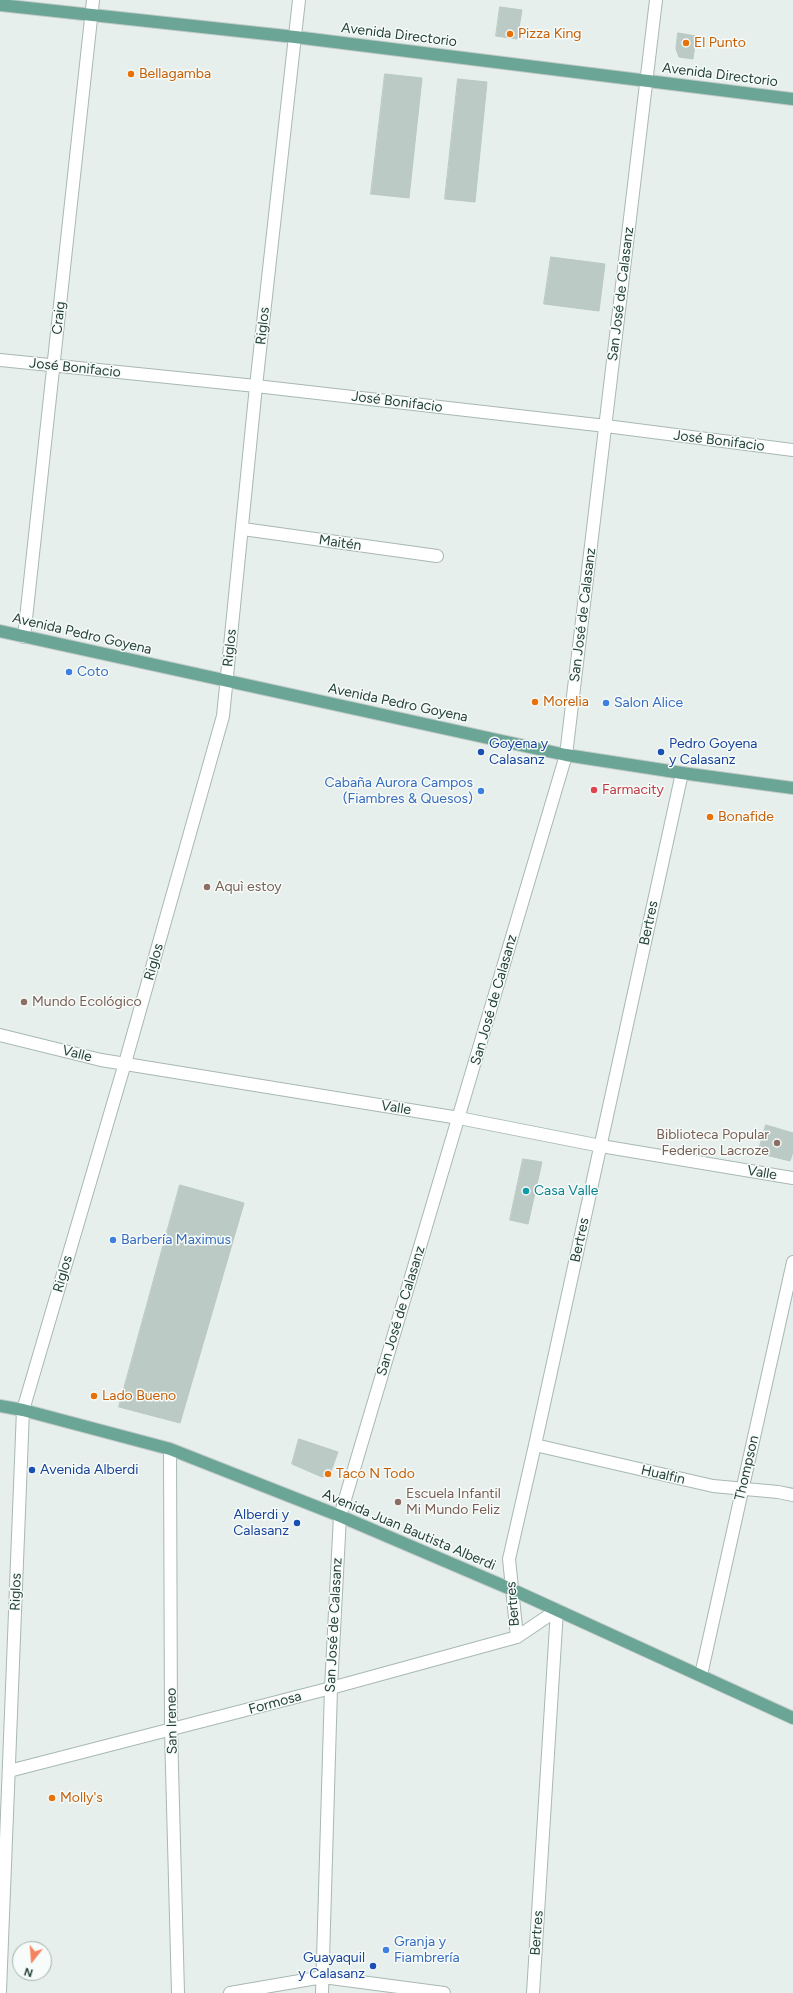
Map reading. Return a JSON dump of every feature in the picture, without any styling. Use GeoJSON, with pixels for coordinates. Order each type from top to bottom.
{"type":"FeatureCollection","features":[{"type":"Feature","properties":{"kind":"main road","name":"Avenida Directorio"},"geometry":{"type":"LineString","coordinates":[[0,4],[295,37],[793,99]]}},
{"type":"Feature","properties":{"kind":"main road","name":"Avenida Pedro Goyena"},"geometry":{"type":"LineString","coordinates":[[0,631],[566,755],[793,788]]}},
{"type":"Feature","properties":{"kind":"main road","name":"Avenida Juan Bautista Alberdi"},"geometry":{"type":"LineString","coordinates":[[0,1406],[23,1410],[170,1449],[340,1516],[513,1590],[793,1718]]}},
{"type":"Feature","properties":{"kind":"street","name":"Craig"},"geometry":{"type":"LineString","coordinates":[[24,637],[93,0]]}},
{"type":"Feature","properties":{"kind":"street","name":"Riglos"},"geometry":{"type":"LineString","coordinates":[[0,1991],[1,1908],[9,1771],[23,1410],[125,1063],[223,716],[243,529],[256,386],[299,0]]}},
{"type":"Feature","properties":{"kind":"street","name":"San José de Calasanz"},"geometry":{"type":"LineString","coordinates":[[322,1993],[331,1688],[340,1516],[566,755],[656,0]]}},
{"type":"Feature","properties":{"kind":"street","name":"José Bonifacio"},"geometry":{"type":"LineString","coordinates":[[0,360],[256,386],[606,426],[793,450]]}},
{"type":"Feature","properties":{"kind":"street","name":"Maitén"},"geometry":{"type":"LineString","coordinates":[[243,529],[436,556]]}},
{"type":"Feature","properties":{"kind":"street","name":"Bertres"},"geometry":{"type":"LineString","coordinates":[[517,1637],[509,1560],[536,1445],[682,773]]}},
{"type":"Feature","properties":{"kind":"street","name":"Valle"},"geometry":{"type":"LineString","coordinates":[[0,1035],[101,1060],[459,1118],[601,1146],[793,1178]]}},
{"type":"Feature","properties":{"kind":"street","name":"Thompson"},"geometry":{"type":"LineString","coordinates":[[701,1675],[793,1262]]}},
{"type":"Feature","properties":{"kind":"street","name":"Hualfin"},"geometry":{"type":"LineString","coordinates":[[536,1445],[713,1486],[778,1492],[793,1495]]}},
{"type":"Feature","properties":{"kind":"street","name":"San Ireneo"},"geometry":{"type":"LineString","coordinates":[[170,1449],[171,1730],[178,1993]]}},
{"type":"Feature","properties":{"kind":"street","name":"Bertres"},"geometry":{"type":"LineString","coordinates":[[533,1993],[558,1610]]}},
{"type":"Feature","properties":{"kind":"street","name":"Formosa"},"geometry":{"type":"LineString","coordinates":[[9,1771],[331,1688],[517,1637],[558,1610]]}},
{"type":"Feature","properties":{"kind":"street"},"geometry":{"type":"LineString","coordinates":[[230,1993],[323,1977],[444,1993]]}},
{"type":"Feature","properties":{"kind":"building"},"geometry":{"type":"Polygon","coordinates":[[[500,7],[522,10],[517,39],[496,36],[500,7]]]}},
{"type":"Feature","properties":{"kind":"building","name":"El Punto"},"geometry":{"type":"Polygon","coordinates":[[[678,33],[696,36],[693,59],[679,57],[676,49],[678,33]]]}},
{"type":"Feature","properties":{"kind":"building"},"geometry":{"type":"Polygon","coordinates":[[[385,74],[422,78],[409,198],[371,194],[385,74]]]}},
{"type":"Feature","properties":{"kind":"building"},"geometry":{"type":"Polygon","coordinates":[[[458,79],[487,82],[475,202],[445,199],[458,79]]]}},
{"type":"Feature","properties":{"kind":"building"},"geometry":{"type":"Polygon","coordinates":[[[551,257],[605,264],[599,311],[544,304],[551,257]]]}},
{"type":"Feature","properties":{"kind":"building","name":"Biblioteca Popular Federico Lacroze"},"geometry":{"type":"Polygon","coordinates":[[[766,1125],[793,1133],[793,1152],[790,1161],[758,1153],[766,1125]]]}},
{"type":"Feature","properties":{"kind":"building","name":"Casa Valle"},"geometry":{"type":"Polygon","coordinates":[[[523,1159],[542,1162],[528,1224],[510,1220],[523,1159]]]}},
{"type":"Feature","properties":{"kind":"building"},"geometry":{"type":"Polygon","coordinates":[[[180,1185],[244,1203],[180,1423],[119,1407],[180,1185]]]}},
{"type":"Feature","properties":{"kind":"building"},"geometry":{"type":"Polygon","coordinates":[[[299,1439],[338,1452],[330,1474],[322,1477],[292,1464],[299,1439]]]}},
{"type":"Feature","properties":{"kind":"place","name":"Pizza King"},"geometry":{"type":"Point","coordinates":[510,34]}},
{"type":"Feature","properties":{"kind":"place","name":"El Punto"},"geometry":{"type":"Point","coordinates":[686,43]}},
{"type":"Feature","properties":{"kind":"place","name":"Bellagamba"},"geometry":{"type":"Point","coordinates":[131,74]}},
{"type":"Feature","properties":{"kind":"place","name":"Coto"},"geometry":{"type":"Point","coordinates":[69,672]}},
{"type":"Feature","properties":{"kind":"place","name":"Morelia"},"geometry":{"type":"Point","coordinates":[535,702]}},
{"type":"Feature","properties":{"kind":"place","name":"Salon Alice"},"geometry":{"type":"Point","coordinates":[606,703]}},
{"type":"Feature","properties":{"kind":"place","name":"Goyena y Calasanz"},"geometry":{"type":"Point","coordinates":[481,752]}},
{"type":"Feature","properties":{"kind":"place","name":"Pedro Goyena y Calasanz"},"geometry":{"type":"Point","coordinates":[661,752]}},
{"type":"Feature","properties":{"kind":"place","name":"Farmacity"},"geometry":{"type":"Point","coordinates":[594,790]}},
{"type":"Feature","properties":{"kind":"place","name":"Cabaña Aurora Campos (Fiambres & Quesos)"},"geometry":{"type":"Point","coordinates":[481,791]}},
{"type":"Feature","properties":{"kind":"place","name":"Bonafide"},"geometry":{"type":"Point","coordinates":[710,817]}},
{"type":"Feature","properties":{"kind":"place","name":"Aquì estoy"},"geometry":{"type":"Point","coordinates":[207,887]}},
{"type":"Feature","properties":{"kind":"place","name":"Mundo Ecológico"},"geometry":{"type":"Point","coordinates":[24,1002]}},
{"type":"Feature","properties":{"kind":"place","name":"Biblioteca Popular Federico Lacroze"},"geometry":{"type":"Point","coordinates":[777,1143]}},
{"type":"Feature","properties":{"kind":"place","name":"Casa Valle"},"geometry":{"type":"Point","coordinates":[526,1191]}},
{"type":"Feature","properties":{"kind":"place","name":"Barbería Maximus"},"geometry":{"type":"Point","coordinates":[113,1240]}},
{"type":"Feature","properties":{"kind":"place","name":"Lado Bueno"},"geometry":{"type":"Point","coordinates":[94,1396]}},
{"type":"Feature","properties":{"kind":"place","name":"Avenida Alberdi"},"geometry":{"type":"Point","coordinates":[32,1470]}},
{"type":"Feature","properties":{"kind":"place","name":"Taco N Todo"},"geometry":{"type":"Point","coordinates":[328,1474]}},
{"type":"Feature","properties":{"kind":"place","name":"Escuela Infantil Mi Mundo Feliz"},"geometry":{"type":"Point","coordinates":[398,1502]}},
{"type":"Feature","properties":{"kind":"place","name":"Alberdi y Calasanz"},"geometry":{"type":"Point","coordinates":[297,1523]}},
{"type":"Feature","properties":{"kind":"place","name":"Molly's"},"geometry":{"type":"Point","coordinates":[52,1798]}},
{"type":"Feature","properties":{"kind":"place","name":"Granja y Fiambrería"},"geometry":{"type":"Point","coordinates":[386,1950]}},
{"type":"Feature","properties":{"kind":"place","name":"Guayaquil y Calasanz"},"geometry":{"type":"Point","coordinates":[373,1966]}}]}
